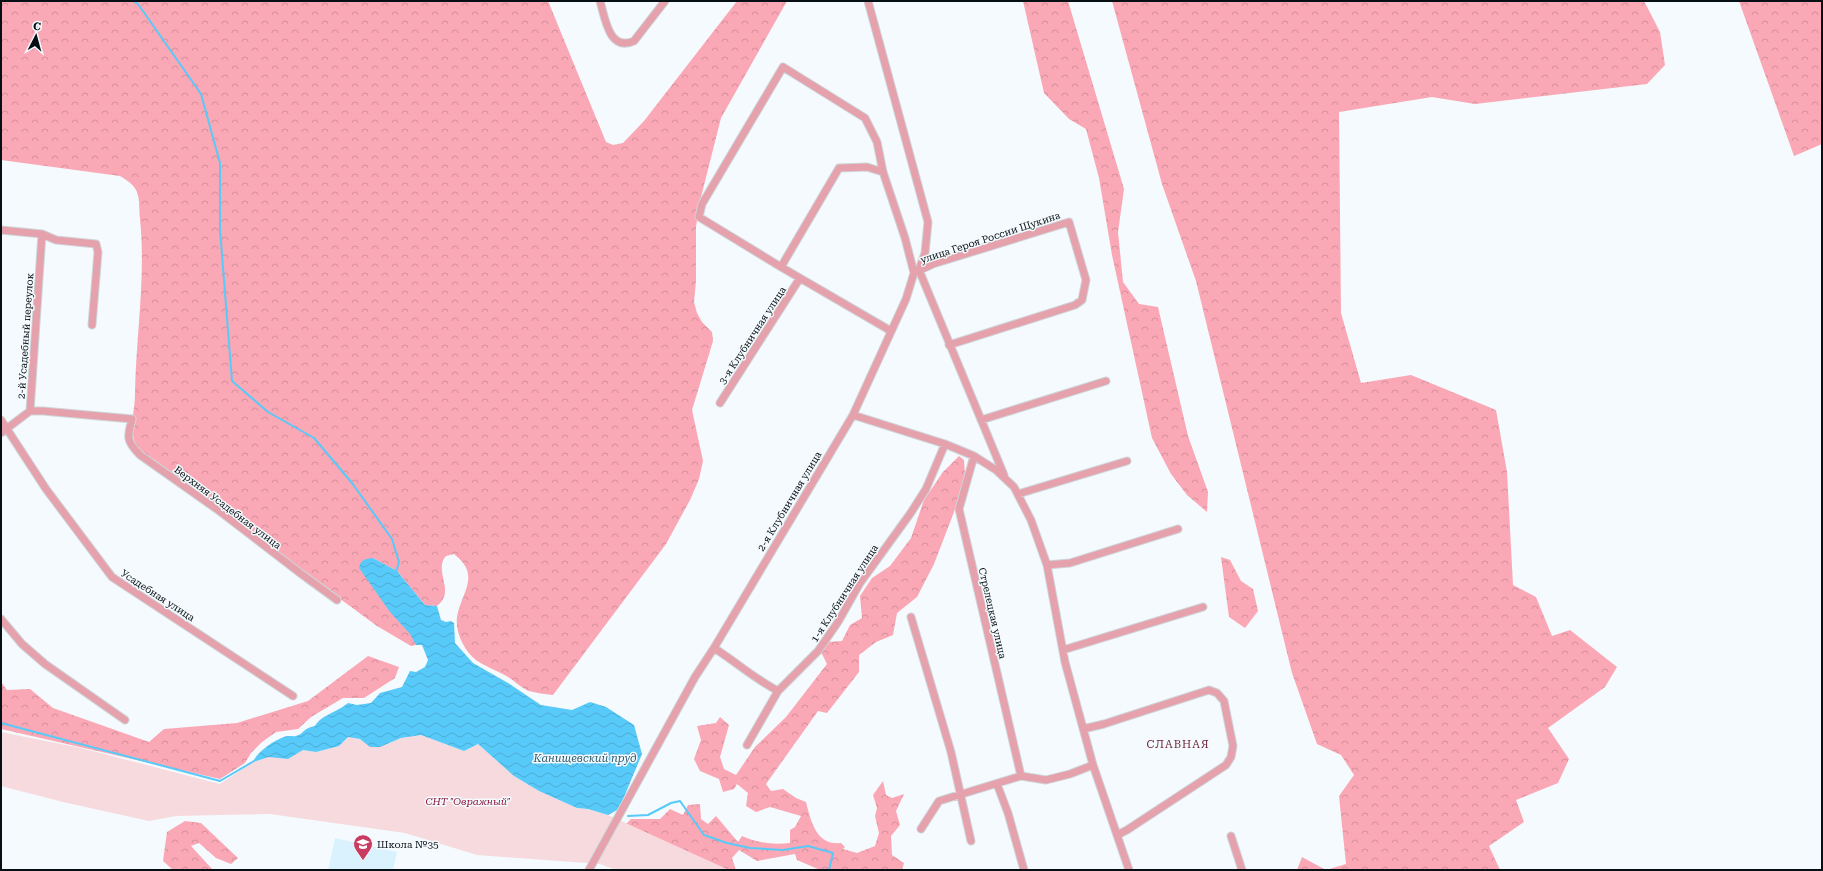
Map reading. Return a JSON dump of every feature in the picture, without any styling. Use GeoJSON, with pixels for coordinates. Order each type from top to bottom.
{"type":"FeatureCollection","features":[{"type":"Feature","properties":{"kind":"street"},"geometry":{"type":"LineString","coordinates":[[600,1],[611,36],[616,42],[628,44],[634,41],[665,1]]}},
{"type":"Feature","properties":{"kind":"street","name":"2-я Клубничная улица"},"geometry":{"type":"LineString","coordinates":[[589,870],[695,677],[714,648],[853,415],[906,299],[925,253],[928,222],[868,1]]}},
{"type":"Feature","properties":{"kind":"street"},"geometry":{"type":"LineString","coordinates":[[891,330],[781,267],[699,217],[702,204],[783,67],[865,118],[877,142],[883,172],[917,271],[1005,478]]}},
{"type":"Feature","properties":{"kind":"street"},"geometry":{"type":"LineString","coordinates":[[781,267],[839,168],[867,167],[883,172]]}},
{"type":"Feature","properties":{"kind":"street","name":"улица Героя России Щукина"},"geometry":{"type":"LineString","coordinates":[[917,271],[1069,222],[1086,280],[1082,300],[1075,305],[949,345]]}},
{"type":"Feature","properties":{"kind":"street"},"geometry":{"type":"LineString","coordinates":[[1,230],[42,234],[56,240],[96,244],[98,252],[92,325]]}},
{"type":"Feature","properties":{"kind":"street","name":"2-й Усадебный переулок"},"geometry":{"type":"LineString","coordinates":[[4,431],[30,411],[42,234]]}},
{"type":"Feature","properties":{"kind":"street","name":"3-я Клубничная улица"},"geometry":{"type":"LineString","coordinates":[[720,403],[800,278]]}},
{"type":"Feature","properties":{"kind":"street"},"geometry":{"type":"LineString","coordinates":[[981,420],[1106,381]]}},
{"type":"Feature","properties":{"kind":"street","name":"Верхняя Усадебная улица"},"geometry":{"type":"LineString","coordinates":[[30,411],[132,419],[128,435],[131,445],[140,455],[218,510],[300,574],[337,600]]}},
{"type":"Feature","properties":{"kind":"street"},"geometry":{"type":"LineString","coordinates":[[853,415],[945,444],[974,456],[996,470],[1014,487],[1031,520],[1048,565],[1063,650],[1083,729],[1093,765],[1129,870]]}},
{"type":"Feature","properties":{"kind":"street","name":"Усадебная улица"},"geometry":{"type":"LineString","coordinates":[[1,420],[4,431],[112,577],[293,696]]}},
{"type":"Feature","properties":{"kind":"street","name":"1-я Клубничная улица"},"geometry":{"type":"LineString","coordinates":[[747,745],[778,691],[818,651],[838,622],[860,583],[926,489],[945,444]]}},
{"type":"Feature","properties":{"kind":"street","name":"Стрелецкая улица"},"geometry":{"type":"LineString","coordinates":[[974,456],[958,509],[1021,776]]}},
{"type":"Feature","properties":{"kind":"street"},"geometry":{"type":"LineString","coordinates":[[1018,494],[1127,461]]}},
{"type":"Feature","properties":{"kind":"street"},"geometry":{"type":"LineString","coordinates":[[1048,565],[1070,563],[1178,529]]}},
{"type":"Feature","properties":{"kind":"street"},"geometry":{"type":"LineString","coordinates":[[1063,650],[1203,607]]}},
{"type":"Feature","properties":{"kind":"street"},"geometry":{"type":"LineString","coordinates":[[911,617],[961,793],[971,841]]}},
{"type":"Feature","properties":{"kind":"street"},"geometry":{"type":"LineString","coordinates":[[1,618],[22,644],[44,664],[125,720]]}},
{"type":"Feature","properties":{"kind":"street"},"geometry":{"type":"LineString","coordinates":[[714,648],[754,677],[778,691]]}},
{"type":"Feature","properties":{"kind":"street"},"geometry":{"type":"LineString","coordinates":[[1083,729],[1104,724],[1209,690],[1217,693],[1224,701],[1233,746],[1231,757],[1226,765],[1127,830],[1116,835]]}},
{"type":"Feature","properties":{"kind":"street"},"geometry":{"type":"LineString","coordinates":[[921,829],[940,801],[961,793],[1021,776],[1046,780],[1070,774],[1093,765]]}},
{"type":"Feature","properties":{"kind":"street"},"geometry":{"type":"LineString","coordinates":[[997,784],[1008,813],[1024,870]]}},
{"type":"Feature","properties":{"kind":"street"},"geometry":{"type":"LineString","coordinates":[[1232,836],[1242,870]]}},
{"type":"Feature","properties":{"kind":"shaded area","name":"Школа №35"},"geometry":{"type":"Polygon","coordinates":[[[335,838],[397,852],[393,870],[328,870],[335,838]]]}},
{"type":"Feature","properties":{"kind":"green space"},"geometry":{"type":"Polygon","coordinates":[[[1,1],[548,1],[606,142],[613,145],[623,143],[644,121],[737,1],[787,1],[721,118],[700,201],[696,227],[696,281],[694,302],[697,313],[702,322],[712,332],[713,341],[692,410],[703,461],[699,479],[690,500],[666,544],[553,695],[526,690],[508,677],[476,660],[468,652],[461,641],[457,629],[459,608],[468,584],[467,570],[454,554],[446,556],[442,562],[445,591],[442,601],[437,606],[425,605],[397,571],[373,558],[414,638],[416,645],[411,646],[377,626],[138,450],[133,435],[132,422],[135,401],[142,262],[142,241],[138,195],[132,184],[120,176],[1,160],[1,1]]]}},
{"type":"Feature","properties":{"kind":"green space"},"geometry":{"type":"Polygon","coordinates":[[[1023,1],[1068,1],[1124,189],[1118,232],[1123,282],[1139,304],[1158,307],[1188,436],[1208,492],[1207,512],[1187,495],[1171,474],[1152,438],[1112,255],[1099,178],[1086,129],[1069,119],[1044,93],[1023,1]]]}},
{"type":"Feature","properties":{"kind":"green space"},"geometry":{"type":"Polygon","coordinates":[[[1112,1],[1644,1],[1660,32],[1665,65],[1647,84],[1475,104],[1432,97],[1339,112],[1341,313],[1361,383],[1411,375],[1496,410],[1507,472],[1513,585],[1536,597],[1552,636],[1570,630],[1617,667],[1605,687],[1548,728],[1569,759],[1558,783],[1516,800],[1524,822],[1489,846],[1500,870],[1326,870],[1346,864],[1339,796],[1354,775],[1341,755],[1317,744],[1292,673],[1196,281],[1162,184],[1112,1]]]}},
{"type":"Feature","properties":{"kind":"green space"},"geometry":{"type":"Polygon","coordinates":[[[1739,1],[1822,1],[1822,144],[1794,156],[1739,1]]]}},
{"type":"Feature","properties":{"kind":"green space"},"geometry":{"type":"Polygon","coordinates":[[[959,456],[964,460],[965,476],[954,512],[934,564],[917,597],[897,613],[893,635],[876,642],[859,655],[859,672],[827,713],[818,711],[766,784],[771,791],[783,789],[796,798],[806,802],[810,817],[816,831],[820,836],[826,841],[841,843],[845,847],[843,849],[857,853],[875,846],[879,833],[875,816],[877,808],[873,795],[883,781],[886,795],[892,798],[904,794],[896,811],[900,825],[891,836],[892,855],[904,863],[902,870],[820,870],[797,860],[795,854],[757,861],[739,850],[732,858],[736,870],[696,870],[622,828],[631,819],[660,819],[670,809],[683,815],[688,805],[700,804],[701,819],[708,824],[716,816],[738,842],[742,836],[765,843],[790,843],[790,830],[795,827],[801,816],[770,807],[756,812],[746,806],[748,793],[737,784],[734,789],[723,792],[719,779],[700,771],[694,759],[701,740],[697,726],[716,723],[720,717],[729,725],[720,757],[724,769],[736,775],[755,747],[786,717],[827,664],[821,652],[828,642],[842,641],[850,625],[862,618],[860,596],[872,578],[890,566],[911,538],[924,500],[943,472],[959,456]]]}},
{"type":"Feature","properties":{"kind":"green space"},"geometry":{"type":"Polygon","coordinates":[[[1221,557],[1230,560],[1241,581],[1253,589],[1258,611],[1245,628],[1229,617],[1221,557]]]}},
{"type":"Feature","properties":{"kind":"green space"},"geometry":{"type":"Polygon","coordinates":[[[368,656],[399,667],[395,678],[364,698],[343,698],[311,717],[298,729],[276,732],[262,742],[251,753],[245,763],[220,779],[1,729],[1,682],[7,690],[30,689],[53,708],[149,742],[164,729],[237,723],[308,701],[368,656]]]}},
{"type":"Feature","properties":{"kind":"green space","name":"СНТ \"Овражный\""},"geometry":{"type":"Polygon","coordinates":[[[1,732],[81,748],[220,784],[253,762],[269,757],[290,757],[303,750],[316,752],[339,746],[348,737],[360,739],[371,747],[380,747],[401,738],[421,735],[464,751],[478,744],[514,776],[539,791],[577,808],[588,809],[608,815],[729,870],[616,870],[600,864],[477,855],[405,833],[270,814],[176,816],[149,821],[63,802],[1,786],[1,732]]]}},
{"type":"Feature","properties":{"kind":"green space"},"geometry":{"type":"Polygon","coordinates":[[[185,821],[201,823],[238,858],[231,864],[216,858],[199,843],[191,846],[213,870],[173,870],[163,861],[167,832],[185,821]]]}},
{"type":"Feature","properties":{"kind":"green space"},"geometry":{"type":"Polygon","coordinates":[[[1302,857],[1326,870],[1297,870],[1302,857]]]}},
{"type":"Feature","properties":{"kind":"water","name":"Канищевский пруд"},"geometry":{"type":"Polygon","coordinates":[[[373,558],[397,571],[425,605],[437,606],[441,620],[446,622],[451,621],[454,623],[455,643],[473,663],[508,683],[541,705],[572,710],[590,702],[606,707],[634,725],[642,754],[619,809],[608,815],[588,809],[577,808],[539,791],[514,776],[478,744],[464,751],[421,735],[401,738],[380,747],[370,747],[360,739],[348,737],[339,746],[316,752],[303,750],[288,759],[269,757],[253,762],[262,750],[276,741],[286,736],[299,735],[308,728],[315,726],[325,716],[348,703],[357,705],[371,703],[380,693],[402,687],[410,671],[416,672],[425,667],[428,660],[422,645],[416,645],[410,634],[390,612],[359,568],[364,560],[373,558]]]}},
{"type":"Feature","properties":{"kind":"waterway"},"geometry":{"type":"LineString","coordinates":[[133,1],[138,4],[201,94],[220,163],[220,230],[232,381],[268,412],[314,438],[352,483],[392,539],[399,562],[396,572]]}},
{"type":"Feature","properties":{"kind":"waterway"},"geometry":{"type":"LineString","coordinates":[[1,723],[220,781],[254,761]]}},
{"type":"Feature","properties":{"kind":"waterway"},"geometry":{"type":"LineString","coordinates":[[628,816],[648,815],[671,803],[680,801],[704,835],[727,843],[750,848],[783,850],[808,846],[833,853],[829,870]]}},
{"type":"Feature","properties":{"kind":"place","name":"Школа №35"},"geometry":{"type":"Point","coordinates":[363,861]}},
{"type":"Feature","properties":{"kind":"district","name":"СЛАВНАЯ"},"geometry":{"type":"Point","coordinates":[1178,744]}}]}
